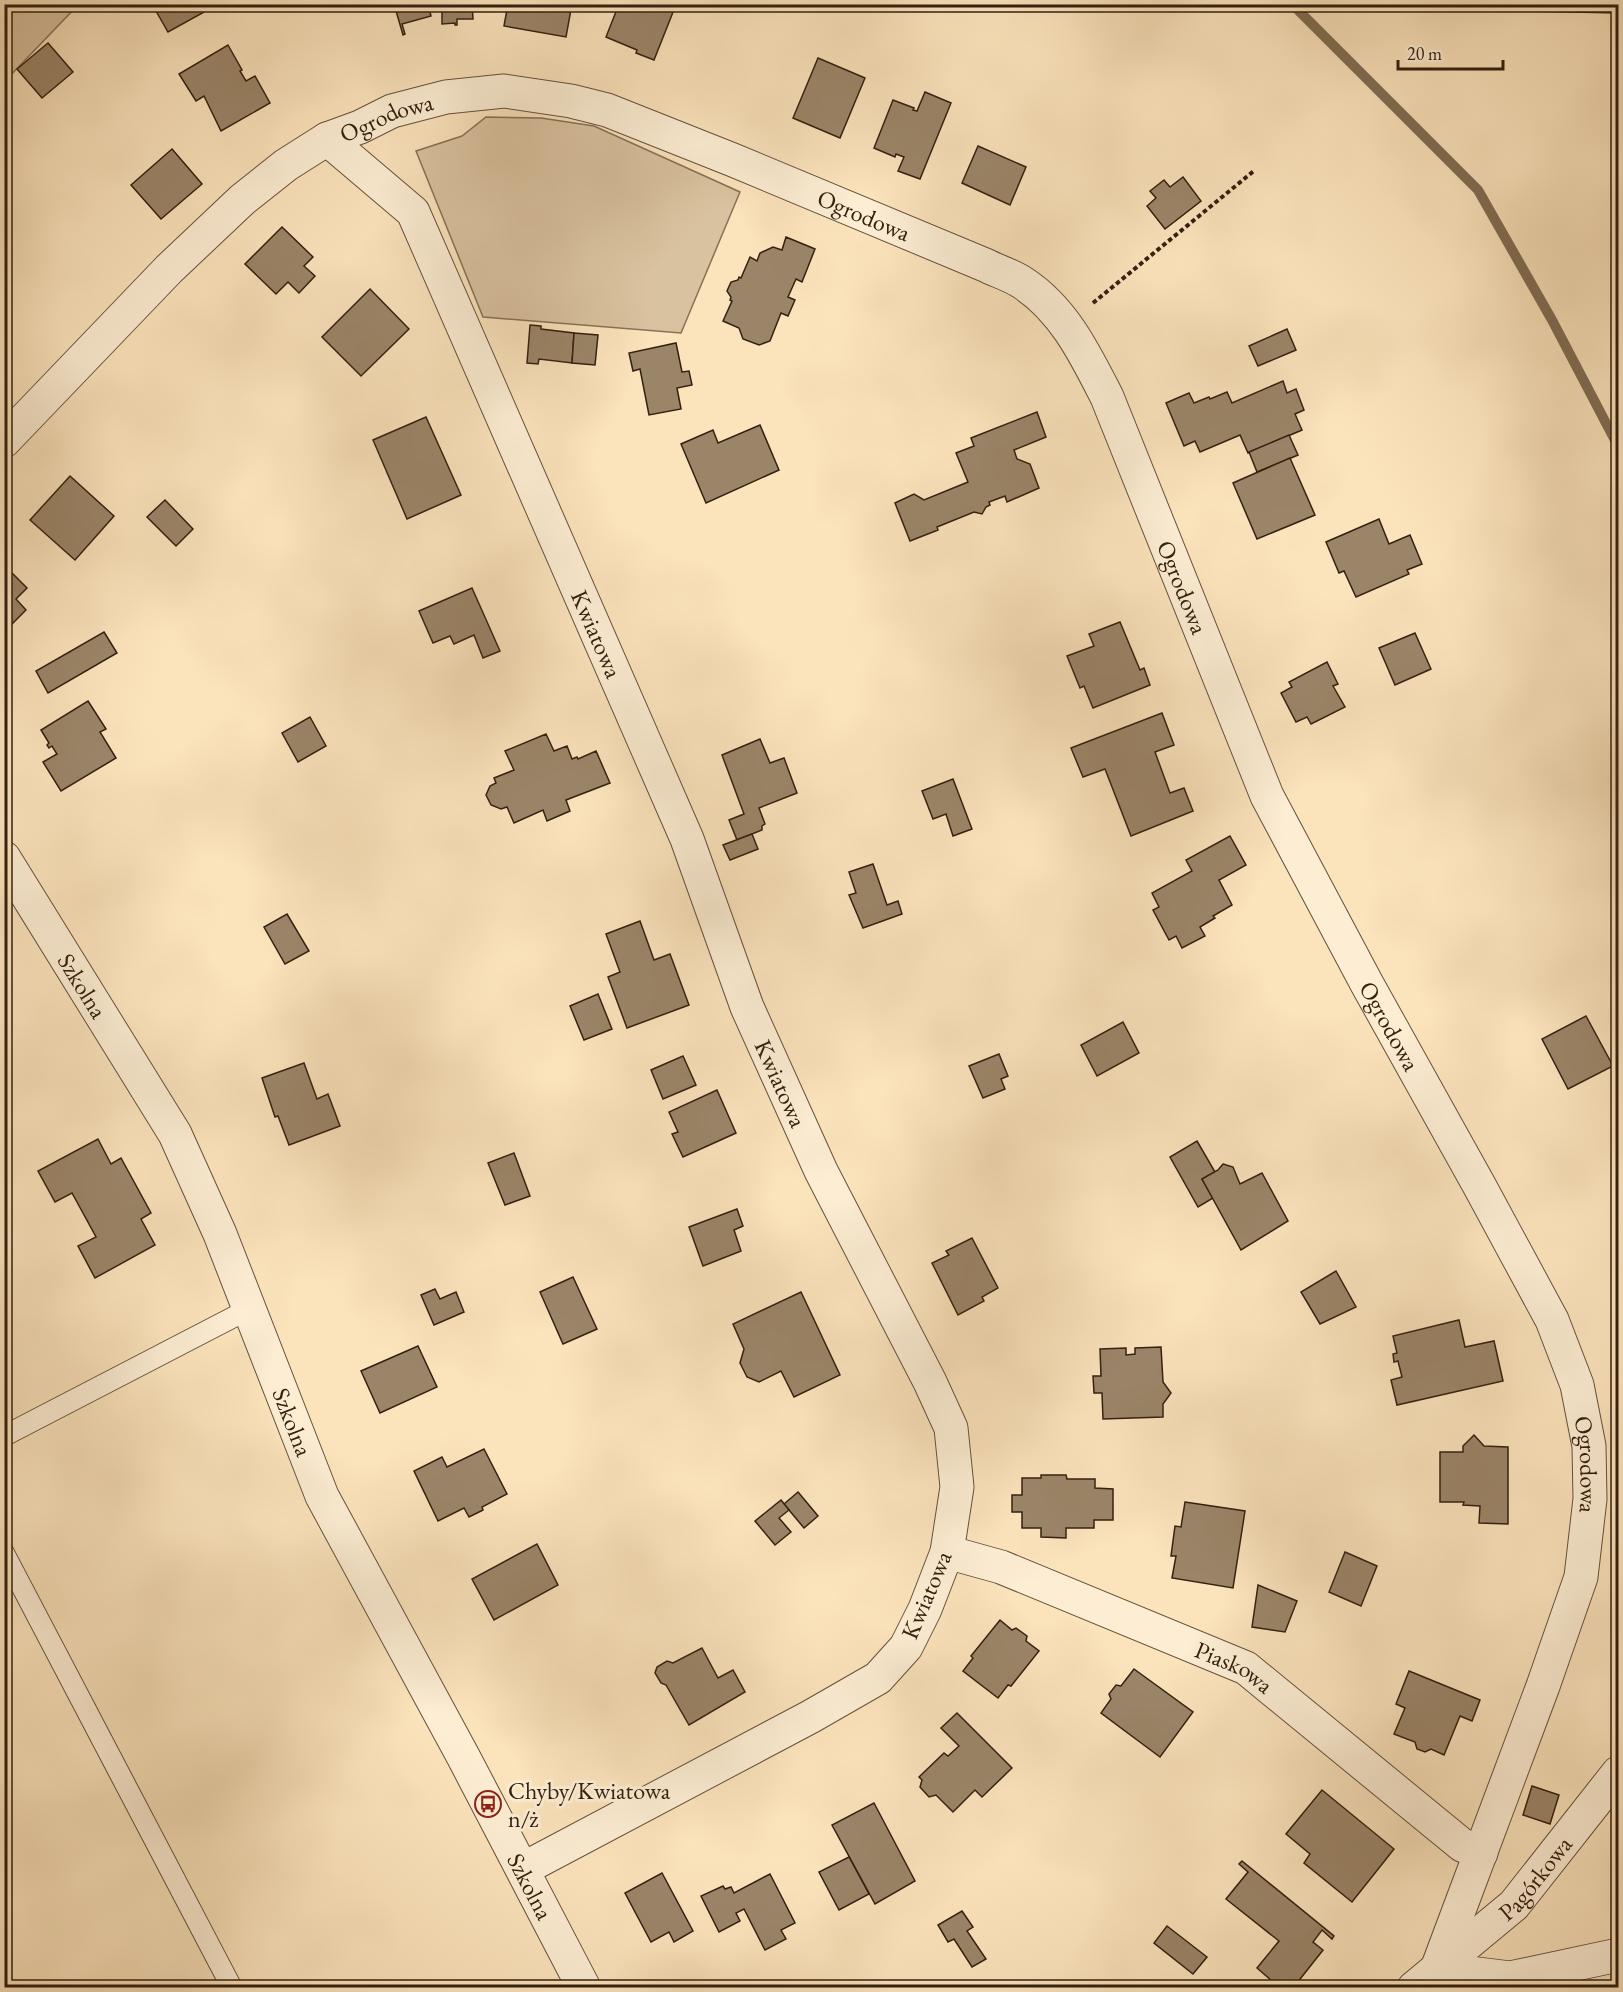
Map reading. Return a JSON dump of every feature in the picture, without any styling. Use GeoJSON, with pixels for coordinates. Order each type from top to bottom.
{"type":"FeatureCollection","features":[{"type":"Feature","properties":{"kind":"street","name":"Ogrodowa"},"geometry":{"type":"LineString","coordinates":[[4,441],[169,269],[242,200],[286,165],[327,139],[360,127],[392,111],[446,97],[504,91],[571,101],[607,110],[733,159],[1021,281],[1042,297],[1065,322],[1087,357],[1107,397],[1267,796],[1367,984],[1552,1320],[1577,1384],[1589,1446],[1590,1499],[1581,1577],[1481,1852],[1425,1978]]}},
{"type":"Feature","properties":{"kind":"street","name":"Kwiatowa"},"geometry":{"type":"LineString","coordinates":[[327,139],[413,212],[687,839],[747,1007],[821,1171],[930,1382],[951,1428],[957,1487],[947,1552],[925,1609],[906,1647],[878,1678],[810,1717],[523,1869]]}},
{"type":"Feature","properties":{"kind":"street","name":"Szkolna"},"geometry":{"type":"LineString","coordinates":[[4,858],[176,1134],[220,1234],[322,1496],[523,1869],[584,1988]]}},
{"type":"Feature","properties":{"kind":"street","name":"Piaskowa"},"geometry":{"type":"LineString","coordinates":[[947,1552],[1001,1568],[1246,1668],[1462,1845],[1481,1852]]}},
{"type":"Feature","properties":{"kind":"street","name":"Pagórkowa"},"geometry":{"type":"LineString","coordinates":[[1425,1978],[1514,1905],[1618,1773]]}},
{"type":"Feature","properties":{"kind":"street"},"geometry":{"type":"LineString","coordinates":[[1425,1978],[1510,1978],[1618,1955]]}},
{"type":"Feature","properties":{"kind":"lane"},"geometry":{"type":"LineString","coordinates":[[4,1436],[249,1309]]}},
{"type":"Feature","properties":{"kind":"lane"},"geometry":{"type":"LineString","coordinates":[[4,1553],[232,1988]]}},
{"type":"Feature","properties":{"kind":"path"},"geometry":{"type":"LineString","coordinates":[[1065,322],[1083,311],[1255,170]]}},
{"type":"Feature","properties":{"kind":"shaded area"},"geometry":{"type":"Polygon","coordinates":[[[4,5],[78,5],[5,81],[4,5]]]}},
{"type":"Feature","properties":{"kind":"shaded area"},"geometry":{"type":"Polygon","coordinates":[[[486,117],[541,118],[594,126],[740,192],[681,333],[483,317],[416,151],[462,136],[486,117]]]}},
{"type":"Feature","properties":{"kind":"building"},"geometry":{"type":"Polygon","coordinates":[[[152,4],[228,4],[216,11],[213,7],[168,32],[152,4]]]}},
{"type":"Feature","properties":{"kind":"building"},"geometry":{"type":"Polygon","coordinates":[[[394,4],[428,4],[431,16],[402,24],[405,34],[403,35],[394,4]]]}},
{"type":"Feature","properties":{"kind":"building"},"geometry":{"type":"Polygon","coordinates":[[[442,4],[472,4],[473,19],[457,19],[457,25],[455,23],[442,24],[442,4]]]}},
{"type":"Feature","properties":{"kind":"building"},"geometry":{"type":"Polygon","coordinates":[[[508,4],[572,4],[566,37],[504,26],[508,4]]]}},
{"type":"Feature","properties":{"kind":"building"},"geometry":{"type":"Polygon","coordinates":[[[619,4],[670,4],[675,7],[654,60],[606,37],[619,4]]]}},
{"type":"Feature","properties":{"kind":"building"},"geometry":{"type":"Polygon","coordinates":[[[1481,4],[1618,4],[1618,13],[1481,10],[1481,4]]]}},
{"type":"Feature","properties":{"kind":"building"},"geometry":{"type":"Polygon","coordinates":[[[48,43],[73,72],[42,98],[17,69],[48,43]]]}},
{"type":"Feature","properties":{"kind":"building"},"geometry":{"type":"Polygon","coordinates":[[[228,45],[246,81],[255,76],[270,103],[221,131],[204,96],[196,101],[179,74],[228,45]]]}},
{"type":"Feature","properties":{"kind":"building"},"geometry":{"type":"Polygon","coordinates":[[[818,58],[865,78],[840,138],[793,118],[818,58]]]}},
{"type":"Feature","properties":{"kind":"building"},"geometry":{"type":"Polygon","coordinates":[[[925,92],[951,103],[920,179],[898,171],[904,157],[896,154],[895,157],[874,148],[893,100],[917,111],[925,92]]]}},
{"type":"Feature","properties":{"kind":"building"},"geometry":{"type":"Polygon","coordinates":[[[978,146],[1026,167],[1010,205],[962,183],[978,146]]]}},
{"type":"Feature","properties":{"kind":"building"},"geometry":{"type":"Polygon","coordinates":[[[172,149],[202,184],[161,219],[131,185],[172,149]]]}},
{"type":"Feature","properties":{"kind":"building"},"geometry":{"type":"Polygon","coordinates":[[[1183,177],[1201,201],[1165,229],[1147,206],[1156,198],[1150,191],[1164,180],[1170,187],[1183,177]]]}},
{"type":"Feature","properties":{"kind":"building"},"geometry":{"type":"Polygon","coordinates":[[[282,227],[313,257],[304,266],[315,276],[299,293],[288,282],[276,294],[245,264],[282,227]]]}},
{"type":"Feature","properties":{"kind":"building"},"geometry":{"type":"Polygon","coordinates":[[[786,237],[815,249],[802,282],[796,279],[788,297],[795,300],[788,316],[781,313],[770,341],[759,345],[743,339],[739,328],[723,321],[732,301],[727,291],[731,282],[741,278],[750,257],[757,261],[760,253],[773,247],[782,250],[786,237]]]}},
{"type":"Feature","properties":{"kind":"building"},"geometry":{"type":"Polygon","coordinates":[[[370,289],[409,329],[361,376],[322,337],[370,289]]]}},
{"type":"Feature","properties":{"kind":"building"},"geometry":{"type":"Polygon","coordinates":[[[530,325],[541,326],[541,329],[574,333],[572,363],[539,359],[538,364],[527,363],[530,325]]]}},
{"type":"Feature","properties":{"kind":"building"},"geometry":{"type":"Polygon","coordinates":[[[1287,329],[1296,350],[1258,366],[1249,346],[1287,329]]]}},
{"type":"Feature","properties":{"kind":"building"},"geometry":{"type":"Polygon","coordinates":[[[574,333],[598,335],[595,365],[572,363],[574,333]]]}},
{"type":"Feature","properties":{"kind":"building"},"geometry":{"type":"Polygon","coordinates":[[[676,343],[682,372],[689,371],[692,385],[677,388],[681,409],[649,415],[640,369],[633,371],[629,353],[676,343]]]}},
{"type":"Feature","properties":{"kind":"building"},"geometry":{"type":"Polygon","coordinates":[[[1283,381],[1287,393],[1296,389],[1304,410],[1295,414],[1302,430],[1248,453],[1240,435],[1200,452],[1195,441],[1184,446],[1166,403],[1189,393],[1194,403],[1227,392],[1232,403],[1283,381]]]}},
{"type":"Feature","properties":{"kind":"building"},"geometry":{"type":"Polygon","coordinates":[[[1037,412],[1046,437],[1014,450],[1017,459],[1030,464],[1039,488],[1007,502],[1005,496],[989,502],[990,505],[982,514],[974,512],[910,541],[895,503],[914,494],[924,500],[968,482],[956,453],[974,446],[971,438],[1037,412]]]}},
{"type":"Feature","properties":{"kind":"building"},"geometry":{"type":"Polygon","coordinates":[[[426,417],[461,495],[407,519],[373,440],[426,417]]]}},
{"type":"Feature","properties":{"kind":"building"},"geometry":{"type":"Polygon","coordinates":[[[760,425],[779,470],[706,503],[681,444],[713,430],[718,443],[760,425]]]}},
{"type":"Feature","properties":{"kind":"building"},"geometry":{"type":"Polygon","coordinates":[[[1289,435],[1298,455],[1257,472],[1249,452],[1289,435]]]}},
{"type":"Feature","properties":{"kind":"building"},"geometry":{"type":"Polygon","coordinates":[[[1290,458],[1315,515],[1257,539],[1233,483],[1290,458]]]}},
{"type":"Feature","properties":{"kind":"building"},"geometry":{"type":"Polygon","coordinates":[[[70,476],[114,516],[75,560],[30,520],[70,476]]]}},
{"type":"Feature","properties":{"kind":"building"},"geometry":{"type":"Polygon","coordinates":[[[165,500],[193,529],[176,546],[147,517],[165,500]]]}},
{"type":"Feature","properties":{"kind":"building"},"geometry":{"type":"Polygon","coordinates":[[[1379,519],[1389,544],[1410,535],[1422,564],[1407,570],[1409,574],[1356,597],[1344,571],[1339,573],[1326,542],[1379,519]]]}},
{"type":"Feature","properties":{"kind":"building"},"geometry":{"type":"Polygon","coordinates":[[[4,565],[27,588],[16,599],[26,610],[4,632],[4,565]]]}},
{"type":"Feature","properties":{"kind":"building"},"geometry":{"type":"Polygon","coordinates":[[[472,588],[500,651],[483,658],[474,635],[454,644],[450,636],[433,643],[419,611],[472,588]]]}},
{"type":"Feature","properties":{"kind":"building"},"geometry":{"type":"Polygon","coordinates":[[[1120,622],[1140,670],[1144,668],[1150,685],[1093,708],[1084,686],[1080,688],[1067,656],[1094,646],[1089,634],[1120,622]]]}},
{"type":"Feature","properties":{"kind":"building"},"geometry":{"type":"Polygon","coordinates":[[[104,632],[117,653],[48,693],[36,671],[104,632]]]}},
{"type":"Feature","properties":{"kind":"building"},"geometry":{"type":"Polygon","coordinates":[[[1415,633],[1431,669],[1395,685],[1379,648],[1415,633]]]}},
{"type":"Feature","properties":{"kind":"building"},"geometry":{"type":"Polygon","coordinates":[[[1327,662],[1338,684],[1333,686],[1345,707],[1311,724],[1307,717],[1296,722],[1281,693],[1292,687],[1289,682],[1327,662]]]}},
{"type":"Feature","properties":{"kind":"building"},"geometry":{"type":"Polygon","coordinates":[[[88,701],[106,729],[100,732],[116,758],[61,791],[43,762],[57,754],[52,746],[49,748],[47,745],[49,743],[41,730],[88,701]]]}},
{"type":"Feature","properties":{"kind":"building"},"geometry":{"type":"Polygon","coordinates":[[[1162,713],[1174,745],[1155,752],[1170,793],[1184,788],[1193,811],[1131,836],[1105,769],[1083,777],[1071,748],[1162,713]]]}},
{"type":"Feature","properties":{"kind":"building"},"geometry":{"type":"Polygon","coordinates":[[[310,717],[326,746],[298,762],[282,733],[310,717]]]}},
{"type":"Feature","properties":{"kind":"building"},"geometry":{"type":"Polygon","coordinates":[[[546,734],[554,751],[567,746],[572,759],[577,757],[578,759],[596,751],[610,783],[566,800],[570,811],[547,821],[543,810],[514,823],[507,807],[501,809],[491,805],[486,795],[490,786],[496,783],[494,778],[514,770],[505,751],[546,734]]]}},
{"type":"Feature","properties":{"kind":"building"},"geometry":{"type":"Polygon","coordinates":[[[760,739],[770,763],[784,758],[797,793],[759,808],[765,824],[762,830],[737,840],[729,820],[744,814],[722,755],[760,739]]]}},
{"type":"Feature","properties":{"kind":"building"},"geometry":{"type":"Polygon","coordinates":[[[953,779],[972,829],[953,836],[946,814],[933,819],[922,791],[953,779]]]}},
{"type":"Feature","properties":{"kind":"building"},"geometry":{"type":"Polygon","coordinates":[[[752,834],[758,849],[730,860],[723,845],[752,834]]]}},
{"type":"Feature","properties":{"kind":"building"},"geometry":{"type":"Polygon","coordinates":[[[1230,836],[1246,865],[1219,880],[1232,905],[1200,927],[1205,936],[1182,948],[1176,936],[1169,940],[1153,910],[1159,907],[1152,893],[1192,871],[1186,860],[1230,836]]]}},
{"type":"Feature","properties":{"kind":"building"},"geometry":{"type":"Polygon","coordinates":[[[873,864],[887,905],[898,901],[902,914],[863,928],[849,895],[856,893],[849,872],[873,864]]]}},
{"type":"Feature","properties":{"kind":"building"},"geometry":{"type":"Polygon","coordinates":[[[287,914],[309,951],[285,964],[264,927],[287,914]]]}},
{"type":"Feature","properties":{"kind":"building"},"geometry":{"type":"Polygon","coordinates":[[[640,921],[654,960],[670,954],[689,1005],[627,1028],[608,977],[620,972],[606,934],[640,921]]]}},
{"type":"Feature","properties":{"kind":"building"},"geometry":{"type":"Polygon","coordinates":[[[598,994],[612,1029],[584,1040],[570,1006],[598,994]]]}},
{"type":"Feature","properties":{"kind":"building"},"geometry":{"type":"Polygon","coordinates":[[[1586,1016],[1613,1066],[1568,1089],[1542,1039],[1586,1016]]]}},
{"type":"Feature","properties":{"kind":"building"},"geometry":{"type":"Polygon","coordinates":[[[1123,1022],[1139,1053],[1097,1076],[1081,1045],[1123,1022]]]}},
{"type":"Feature","properties":{"kind":"building"},"geometry":{"type":"Polygon","coordinates":[[[999,1054],[1008,1076],[1001,1079],[1005,1089],[983,1098],[969,1066],[999,1054]]]}},
{"type":"Feature","properties":{"kind":"building"},"geometry":{"type":"Polygon","coordinates":[[[683,1056],[696,1085],[663,1099],[651,1070],[683,1056]]]}},
{"type":"Feature","properties":{"kind":"building"},"geometry":{"type":"Polygon","coordinates":[[[304,1063],[317,1099],[328,1094],[340,1126],[289,1145],[278,1116],[275,1117],[262,1078],[304,1063]]]}},
{"type":"Feature","properties":{"kind":"building"},"geometry":{"type":"Polygon","coordinates":[[[717,1090],[736,1133],[683,1157],[672,1134],[678,1132],[669,1112],[717,1090]]]}},
{"type":"Feature","properties":{"kind":"building"},"geometry":{"type":"Polygon","coordinates":[[[98,1139],[111,1164],[121,1158],[151,1213],[141,1219],[155,1245],[95,1278],[78,1246],[96,1237],[72,1193],[55,1202],[38,1171],[98,1139]]]}},
{"type":"Feature","properties":{"kind":"building"},"geometry":{"type":"Polygon","coordinates":[[[1197,1141],[1215,1172],[1202,1179],[1213,1198],[1198,1207],[1170,1157],[1197,1141]]]}},
{"type":"Feature","properties":{"kind":"building"},"geometry":{"type":"Polygon","coordinates":[[[514,1153],[530,1196],[505,1205],[488,1163],[514,1153]]]}},
{"type":"Feature","properties":{"kind":"building"},"geometry":{"type":"Polygon","coordinates":[[[1223,1164],[1233,1167],[1240,1184],[1262,1173],[1288,1221],[1241,1250],[1202,1179],[1218,1170],[1223,1164]]]}},
{"type":"Feature","properties":{"kind":"building"},"geometry":{"type":"Polygon","coordinates":[[[737,1209],[743,1226],[734,1230],[741,1251],[703,1266],[689,1227],[737,1209]]]}},
{"type":"Feature","properties":{"kind":"building"},"geometry":{"type":"Polygon","coordinates":[[[972,1238],[998,1288],[982,1297],[984,1301],[958,1315],[932,1263],[949,1255],[946,1251],[972,1238]]]}},
{"type":"Feature","properties":{"kind":"building"},"geometry":{"type":"Polygon","coordinates":[[[1336,1271],[1356,1307],[1320,1324],[1301,1292],[1336,1271]]]}},
{"type":"Feature","properties":{"kind":"building"},"geometry":{"type":"Polygon","coordinates":[[[573,1277],[597,1329],[563,1344],[540,1292],[573,1277]]]}},
{"type":"Feature","properties":{"kind":"building"},"geometry":{"type":"Polygon","coordinates":[[[435,1289],[440,1299],[456,1292],[464,1312],[434,1325],[421,1295],[435,1289]]]}},
{"type":"Feature","properties":{"kind":"building"},"geometry":{"type":"Polygon","coordinates":[[[801,1292],[840,1375],[794,1397],[781,1371],[759,1382],[747,1377],[740,1363],[744,1349],[733,1324],[801,1292]]]}},
{"type":"Feature","properties":{"kind":"building"},"geometry":{"type":"Polygon","coordinates":[[[1459,1320],[1465,1347],[1494,1341],[1503,1381],[1397,1405],[1391,1380],[1402,1377],[1398,1361],[1394,1362],[1393,1354],[1397,1353],[1393,1336],[1459,1320]]]}},
{"type":"Feature","properties":{"kind":"building"},"geometry":{"type":"Polygon","coordinates":[[[418,1346],[437,1387],[380,1413],[361,1371],[418,1346]]]}},
{"type":"Feature","properties":{"kind":"building"},"geometry":{"type":"Polygon","coordinates":[[[1161,1347],[1163,1382],[1171,1393],[1163,1404],[1163,1417],[1103,1419],[1102,1393],[1094,1393],[1093,1376],[1101,1376],[1100,1349],[1126,1348],[1126,1355],[1135,1354],[1135,1348],[1161,1347]]]}},
{"type":"Feature","properties":{"kind":"building"},"geometry":{"type":"Polygon","coordinates":[[[1474,1435],[1484,1446],[1508,1447],[1508,1524],[1479,1523],[1480,1506],[1463,1505],[1464,1502],[1440,1502],[1440,1452],[1463,1452],[1463,1446],[1474,1435]]]}},
{"type":"Feature","properties":{"kind":"building"},"geometry":{"type":"Polygon","coordinates":[[[484,1449],[507,1494],[482,1507],[483,1510],[469,1517],[464,1508],[438,1521],[414,1471],[442,1457],[447,1467],[484,1449]]]}},
{"type":"Feature","properties":{"kind":"building"},"geometry":{"type":"Polygon","coordinates":[[[1041,1475],[1066,1475],[1067,1479],[1095,1479],[1095,1488],[1113,1489],[1113,1520],[1094,1520],[1094,1528],[1066,1528],[1066,1538],[1041,1537],[1041,1528],[1022,1528],[1022,1512],[1012,1512],[1012,1495],[1022,1495],[1022,1478],[1041,1478],[1041,1475]]]}},
{"type":"Feature","properties":{"kind":"building"},"geometry":{"type":"Polygon","coordinates":[[[798,1492],[818,1516],[804,1528],[784,1504],[798,1492]]]}},
{"type":"Feature","properties":{"kind":"building"},"geometry":{"type":"Polygon","coordinates":[[[781,1500],[789,1510],[779,1518],[791,1532],[775,1545],[755,1521],[781,1500]]]}},
{"type":"Feature","properties":{"kind":"building"},"geometry":{"type":"Polygon","coordinates":[[[1185,1502],[1245,1511],[1233,1588],[1172,1578],[1176,1556],[1171,1556],[1175,1526],[1181,1527],[1185,1502]]]}},
{"type":"Feature","properties":{"kind":"building"},"geometry":{"type":"Polygon","coordinates":[[[537,1544],[558,1585],[494,1620],[472,1579],[537,1544]]]}},
{"type":"Feature","properties":{"kind":"building"},"geometry":{"type":"Polygon","coordinates":[[[1345,1552],[1377,1566],[1361,1606],[1329,1592],[1345,1552]]]}},
{"type":"Feature","properties":{"kind":"building"},"geometry":{"type":"Polygon","coordinates":[[[1258,1585],[1297,1601],[1285,1632],[1252,1627],[1258,1585]]]}},
{"type":"Feature","properties":{"kind":"building"},"geometry":{"type":"Polygon","coordinates":[[[1000,1620],[1012,1630],[1016,1628],[1027,1636],[1026,1641],[1039,1651],[1011,1686],[1008,1685],[998,1698],[963,1671],[973,1658],[971,1656],[1000,1620]]]}},
{"type":"Feature","properties":{"kind":"building"},"geometry":{"type":"Polygon","coordinates":[[[702,1648],[718,1678],[733,1670],[745,1692],[689,1725],[666,1685],[661,1683],[655,1673],[657,1667],[667,1661],[673,1663],[702,1648]]]}},
{"type":"Feature","properties":{"kind":"building"},"geometry":{"type":"Polygon","coordinates":[[[1618,1657],[1618,1681],[1613,1680],[1618,1657]]]}},
{"type":"Feature","properties":{"kind":"building"},"geometry":{"type":"Polygon","coordinates":[[[1134,1669],[1193,1712],[1160,1757],[1101,1713],[1111,1699],[1109,1694],[1116,1685],[1121,1686],[1134,1669]]]}},
{"type":"Feature","properties":{"kind":"building"},"geometry":{"type":"Polygon","coordinates":[[[1409,1671],[1480,1700],[1472,1721],[1460,1716],[1444,1755],[1431,1749],[1425,1752],[1417,1749],[1415,1742],[1394,1734],[1405,1708],[1396,1704],[1409,1671]]]}},
{"type":"Feature","properties":{"kind":"building"},"geometry":{"type":"Polygon","coordinates":[[[957,1713],[1012,1768],[982,1797],[975,1790],[953,1812],[936,1795],[929,1797],[920,1787],[922,1780],[919,1777],[944,1753],[948,1756],[959,1746],[941,1728],[957,1713]]]}},
{"type":"Feature","properties":{"kind":"building"},"geometry":{"type":"Polygon","coordinates":[[[1532,1786],[1559,1795],[1550,1824],[1523,1815],[1532,1786]]]}},
{"type":"Feature","properties":{"kind":"building"},"geometry":{"type":"Polygon","coordinates":[[[1322,1790],[1394,1849],[1352,1902],[1304,1863],[1310,1854],[1286,1834],[1322,1790]]]}},
{"type":"Feature","properties":{"kind":"building"},"geometry":{"type":"Polygon","coordinates":[[[874,1803],[915,1881],[875,1904],[832,1825],[874,1803]]]}},
{"type":"Feature","properties":{"kind":"building"},"geometry":{"type":"Polygon","coordinates":[[[849,1857],[869,1894],[839,1910],[819,1872],[849,1857]]]}},
{"type":"Feature","properties":{"kind":"building"},"geometry":{"type":"Polygon","coordinates":[[[1242,1861],[1334,1936],[1332,1939],[1322,1930],[1313,1942],[1323,1950],[1293,1988],[1280,1988],[1257,1968],[1279,1941],[1226,1899],[1248,1872],[1239,1864],[1242,1861]]]}},
{"type":"Feature","properties":{"kind":"building"},"geometry":{"type":"Polygon","coordinates":[[[662,1873],[693,1931],[674,1942],[669,1932],[651,1942],[625,1893],[662,1873]]]}},
{"type":"Feature","properties":{"kind":"building"},"geometry":{"type":"Polygon","coordinates":[[[770,1874],[795,1923],[781,1930],[786,1939],[765,1950],[744,1909],[736,1913],[740,1921],[719,1932],[701,1896],[723,1886],[725,1889],[731,1887],[734,1893],[770,1874]]]}},
{"type":"Feature","properties":{"kind":"building"},"geometry":{"type":"Polygon","coordinates":[[[962,1911],[973,1927],[967,1931],[986,1959],[972,1967],[954,1939],[948,1942],[938,1925],[962,1911]]]}},
{"type":"Feature","properties":{"kind":"building"},"geometry":{"type":"Polygon","coordinates":[[[1167,1926],[1207,1957],[1193,1974],[1154,1943],[1167,1926]]]}},
{"type":"Feature","properties":{"kind":"waterway"},"geometry":{"type":"LineString","coordinates":[[1292,4],[1478,190],[1552,320],[1618,446]]}},
{"type":"Feature","properties":{"kind":"place","name":"Chyby/Kwiatowa n/ż"},"geometry":{"type":"Point","coordinates":[488,1804]}}]}
